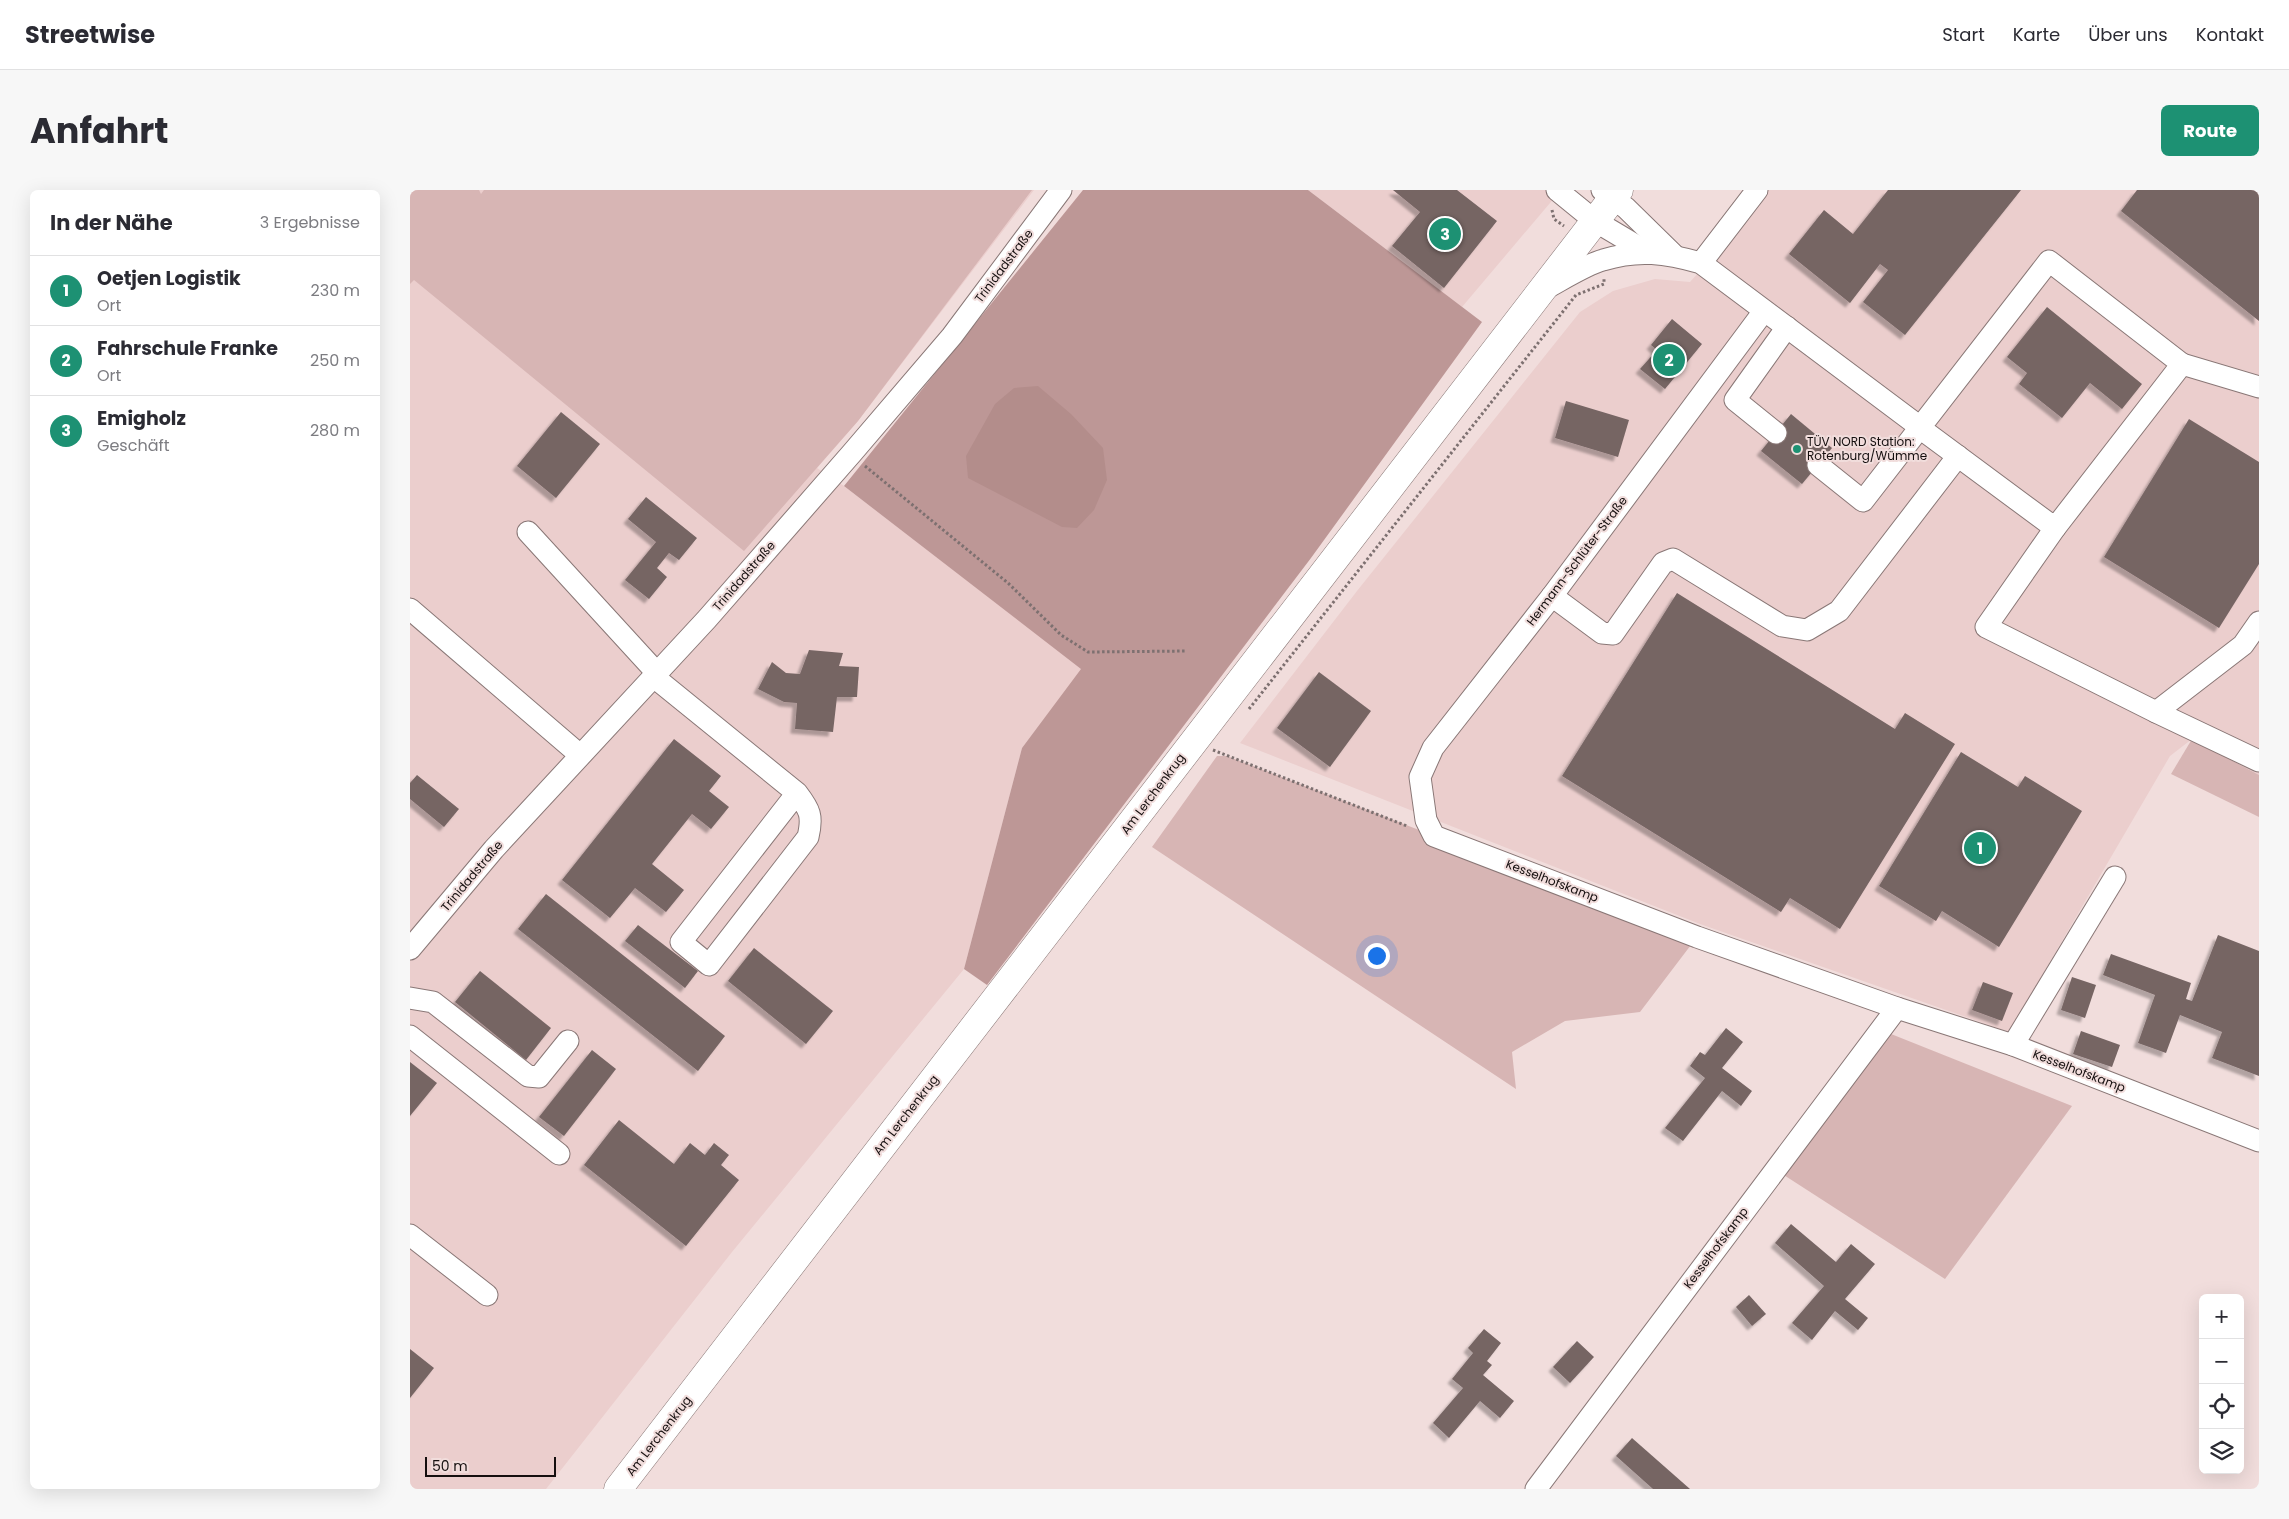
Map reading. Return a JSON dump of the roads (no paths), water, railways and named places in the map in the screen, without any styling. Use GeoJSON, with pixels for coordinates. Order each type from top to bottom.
{"type":"FeatureCollection","features":[{"type":"Feature","properties":{"kind":"main road","name":"Am Lerchenkrug"},"geometry":{"type":"LineString","coordinates":[[618,1489],[1206,751],[1595,221],[1612,193]]}},
{"type":"Feature","properties":{"kind":"street","name":"Trinidadstraße"},"geometry":{"type":"LineString","coordinates":[[410,949],[494,849],[655,675],[852,453],[952,336],[1061,190]]}},
{"type":"Feature","properties":{"kind":"street"},"geometry":{"type":"LineString","coordinates":[[1557,190],[1595,221],[1647,252]]}},
{"type":"Feature","properties":{"kind":"street"},"geometry":{"type":"LineString","coordinates":[[1701,263],[1756,190]]}},
{"type":"Feature","properties":{"kind":"street"},"geometry":{"type":"LineString","coordinates":[[1612,193],[1674,255]]}},
{"type":"Feature","properties":{"kind":"street"},"geometry":{"type":"LineString","coordinates":[[1542,291],[1602,260],[1647,252],[1674,255],[1701,263],[2055,528]]}},
{"type":"Feature","properties":{"kind":"street"},"geometry":{"type":"LineString","coordinates":[[1818,465],[1863,501],[2049,261],[2182,364],[2259,388]]}},
{"type":"Feature","properties":{"kind":"street","name":"Hermann-Schlüter-Straße"},"geometry":{"type":"LineString","coordinates":[[1430,828],[1420,777],[1433,748],[1552,596],[1764,311]]}},
{"type":"Feature","properties":{"kind":"street"},"geometry":{"type":"LineString","coordinates":[[1776,433],[1734,400],[1787,327]]}},
{"type":"Feature","properties":{"kind":"street"},"geometry":{"type":"LineString","coordinates":[[2182,364],[2055,528],[1986,627],[2259,761]]}},
{"type":"Feature","properties":{"kind":"street"},"geometry":{"type":"LineString","coordinates":[[1552,596],[1602,633],[1613,634],[1663,563],[1673,559],[1782,626],[1807,630],[1838,611],[1958,456]]}},
{"type":"Feature","properties":{"kind":"street"},"geometry":{"type":"LineString","coordinates":[[528,532],[655,675],[797,793],[807,806],[812,821],[808,837],[709,965],[681,942],[797,793]]}},
{"type":"Feature","properties":{"kind":"street"},"geometry":{"type":"LineString","coordinates":[[410,609],[580,755]]}},
{"type":"Feature","properties":{"kind":"street"},"geometry":{"type":"LineString","coordinates":[[2156,712],[2243,645],[2259,622]]}},
{"type":"Feature","properties":{"kind":"street","name":"Kesselhofskamp"},"geometry":{"type":"LineString","coordinates":[[1430,828],[1697,937],[1897,1008],[2014,1045],[2259,1141]]}},
{"type":"Feature","properties":{"kind":"street"},"geometry":{"type":"LineString","coordinates":[[2014,1045],[2115,877]]}},
{"type":"Feature","properties":{"kind":"street"},"geometry":{"type":"LineString","coordinates":[[410,998],[433,1002],[528,1076],[539,1077],[568,1041]]}},
{"type":"Feature","properties":{"kind":"street","name":"Kesselhofskamp"},"geometry":{"type":"LineString","coordinates":[[1536,1489],[1897,1008]]}},
{"type":"Feature","properties":{"kind":"street"},"geometry":{"type":"LineString","coordinates":[[410,1036],[559,1154]]}},
{"type":"Feature","properties":{"kind":"street"},"geometry":{"type":"LineString","coordinates":[[410,1235],[487,1295]]}},
{"type":"Feature","properties":{"kind":"place","name":"Emigholz"},"geometry":{"type":"Point","coordinates":[1445,234]}},
{"type":"Feature","properties":{"kind":"place","name":"Fahrschule Franke"},"geometry":{"type":"Point","coordinates":[1669,360]}},
{"type":"Feature","properties":{"kind":"place","name":"TÜV NORD Station: Rotenburg/Wümme"},"geometry":{"type":"Point","coordinates":[1797,449]}},
{"type":"Feature","properties":{"kind":"place","name":"Oetjen Logistik"},"geometry":{"type":"Point","coordinates":[1980,848]}}]}
